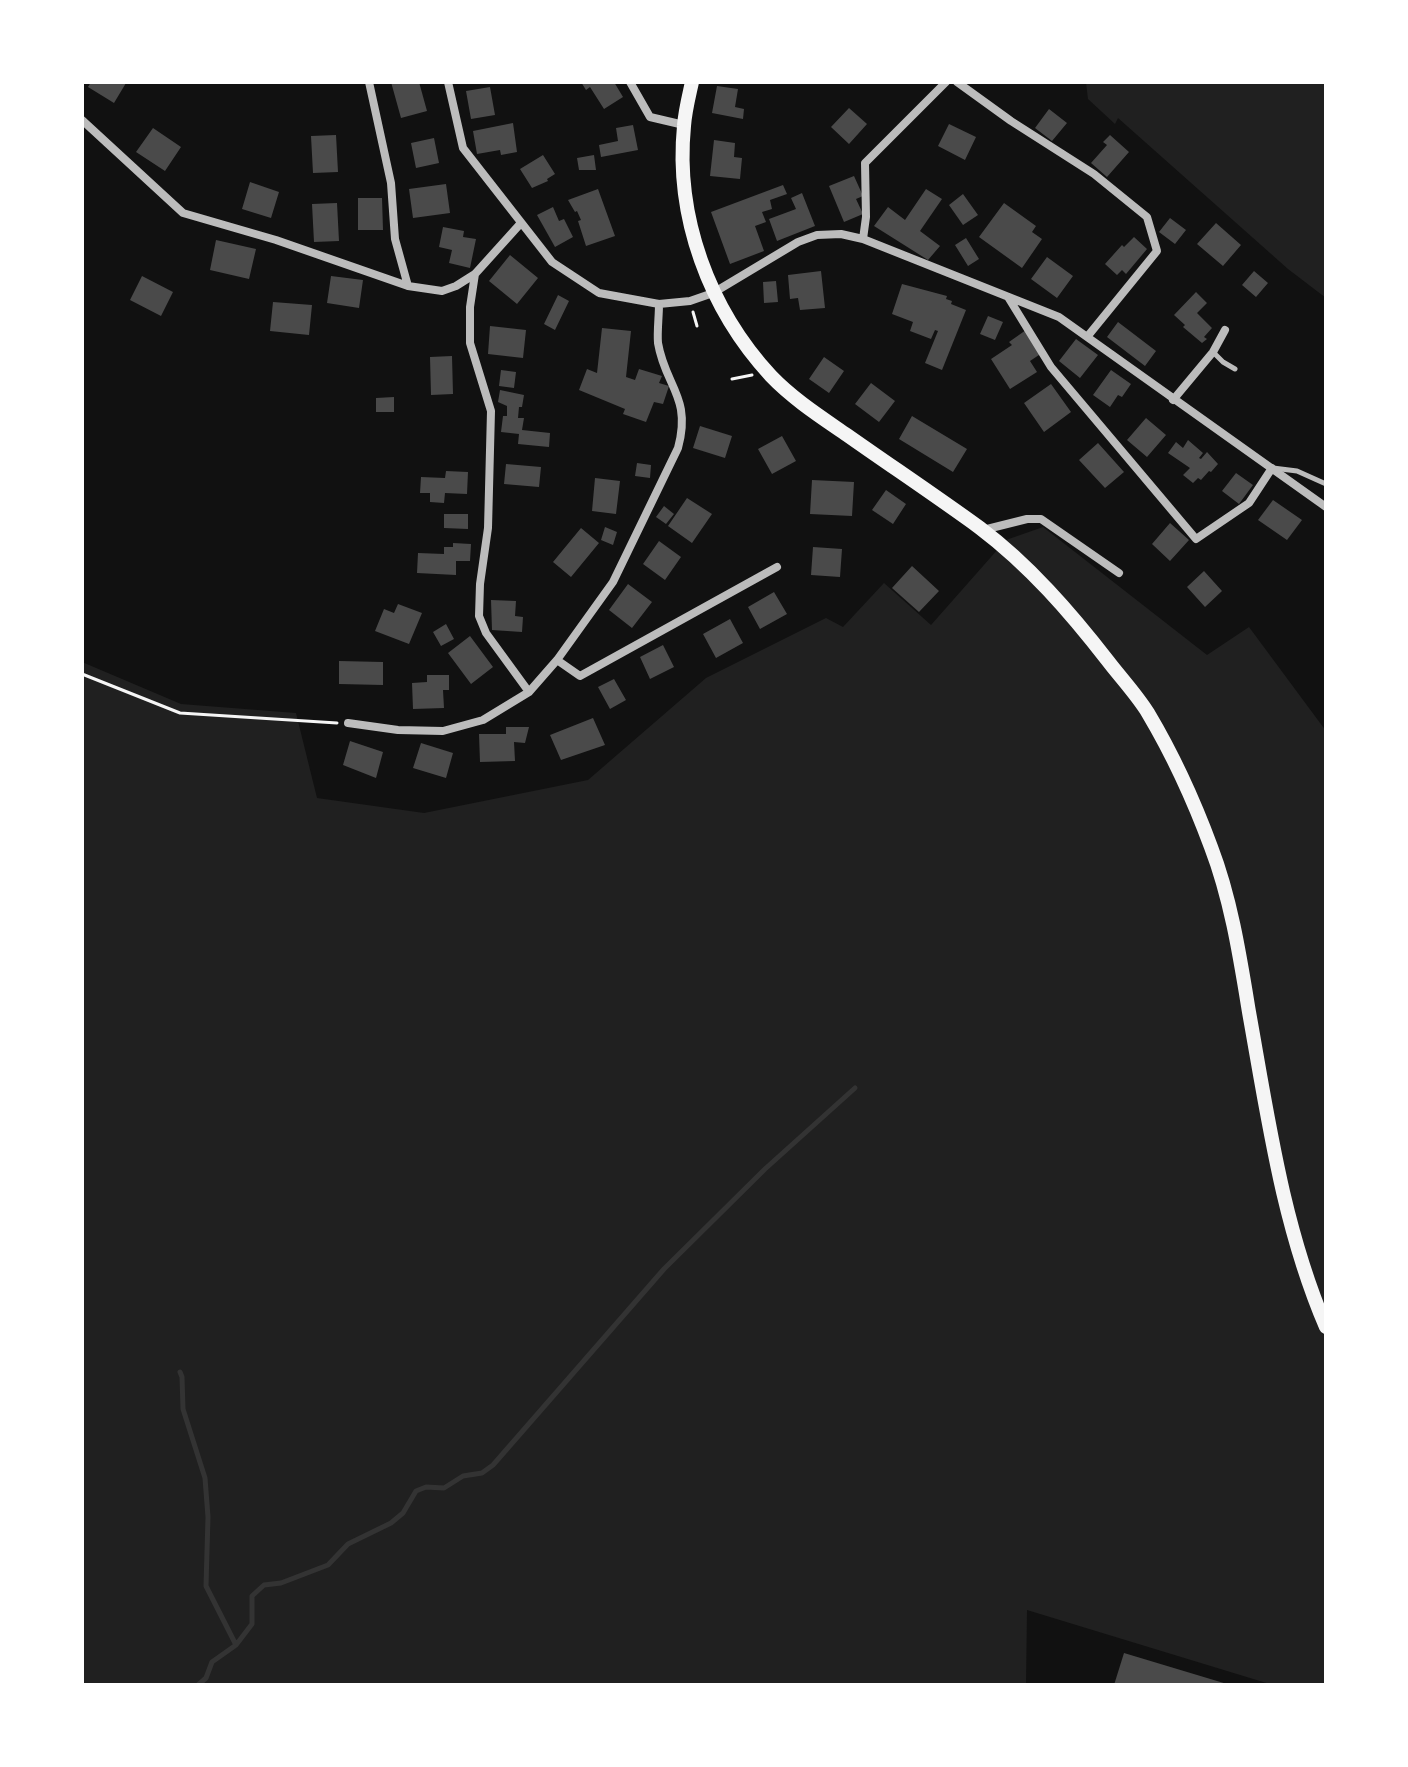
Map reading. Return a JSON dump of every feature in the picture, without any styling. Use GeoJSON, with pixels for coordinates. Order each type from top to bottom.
{"type":"FeatureCollection","features":[{"type":"Feature","properties":{"kind":"main road"},"geometry":{"type":"LineString","coordinates":[[692,82],[684,125],[683,180],[687,211],[713,293],[749,349],[773,378],[808,408],[982,530],[1030,571],[1060,603],[1146,710],[1175,764],[1212,849],[1237,943],[1279,1173],[1306,1273],[1326,1327]]}},
{"type":"Feature","properties":{"kind":"street"},"geometry":{"type":"LineString","coordinates":[[369,82],[391,183],[395,239],[408,286]]}},
{"type":"Feature","properties":{"kind":"street"},"geometry":{"type":"LineString","coordinates":[[448,82],[463,148],[552,262],[599,293],[659,304],[690,301],[713,293],[798,242],[817,235],[841,234],[863,239],[1059,317],[1326,507]]}},
{"type":"Feature","properties":{"kind":"street"},"geometry":{"type":"LineString","coordinates":[[630,82],[650,117],[684,125]]}},
{"type":"Feature","properties":{"kind":"street"},"geometry":{"type":"LineString","coordinates":[[863,239],[866,217],[865,163],[946,82]]}},
{"type":"Feature","properties":{"kind":"street"},"geometry":{"type":"LineString","coordinates":[[957,82],[1094,174],[1147,217],[1157,251],[1087,337]]}},
{"type":"Feature","properties":{"kind":"street"},"geometry":{"type":"LineString","coordinates":[[82,120],[183,213],[276,240],[408,286],[442,291],[475,274],[521,223]]}},
{"type":"Feature","properties":{"kind":"street"},"geometry":{"type":"LineString","coordinates":[[475,274],[470,307],[470,343],[491,411],[488,528],[479,616],[486,633],[529,692]]}},
{"type":"Feature","properties":{"kind":"street"},"geometry":{"type":"LineString","coordinates":[[1007,296],[1051,367],[1196,539],[1249,503],[1272,468]]}},
{"type":"Feature","properties":{"kind":"street"},"geometry":{"type":"LineString","coordinates":[[348,723],[398,730],[443,731],[483,720],[529,692],[557,660],[613,582],[678,448],[684,425],[678,394],[658,344],[659,304]]}},
{"type":"Feature","properties":{"kind":"street"},"geometry":{"type":"LineString","coordinates":[[1173,400],[1213,352],[1225,330]]}},
{"type":"Feature","properties":{"kind":"street"},"geometry":{"type":"LineString","coordinates":[[982,530],[1027,519],[1041,519],[1119,573]]}},
{"type":"Feature","properties":{"kind":"street"},"geometry":{"type":"LineString","coordinates":[[557,660],[580,676],[777,567]]}},
{"type":"Feature","properties":{"kind":"lane"},"geometry":{"type":"LineString","coordinates":[[1213,352],[1235,369]]}},
{"type":"Feature","properties":{"kind":"lane"},"geometry":{"type":"LineString","coordinates":[[1272,468],[1297,471],[1326,484]]}},
{"type":"Feature","properties":{"kind":"path"},"geometry":{"type":"LineString","coordinates":[[82,674],[180,713],[348,723]]}},
{"type":"Feature","properties":{"kind":"shaded area"},"geometry":{"type":"Polygon","coordinates":[[[1086,82],[1326,82],[1326,298],[1288,269],[1118,118],[1115,124],[1088,99],[1086,82]]]}},
{"type":"Feature","properties":{"kind":"shaded area"},"geometry":{"type":"Polygon","coordinates":[[[1043,527],[1207,655],[1249,627],[1326,731],[1326,1685],[1273,1685],[1027,1610],[1026,1685],[82,1685],[82,662],[181,704],[296,713],[317,798],[424,813],[588,780],[706,678],[826,618],[843,627],[884,583],[931,625],[1006,540],[1043,527]]]}},
{"type":"Feature","properties":{"kind":"building"},"geometry":{"type":"Polygon","coordinates":[[[91,82],[126,83],[114,103],[88,87],[91,82]]]}},
{"type":"Feature","properties":{"kind":"building"},"geometry":{"type":"Polygon","coordinates":[[[391,82],[419,82],[427,111],[401,118],[391,82]]]}},
{"type":"Feature","properties":{"kind":"building"},"geometry":{"type":"Polygon","coordinates":[[[581,82],[614,82],[623,97],[604,109],[590,87],[586,90],[581,82]]]}},
{"type":"Feature","properties":{"kind":"building"},"geometry":{"type":"Polygon","coordinates":[[[717,86],[738,89],[735,107],[744,109],[743,119],[712,113],[717,86]]]}},
{"type":"Feature","properties":{"kind":"building"},"geometry":{"type":"Polygon","coordinates":[[[490,87],[495,115],[471,119],[466,91],[490,87]]]}},
{"type":"Feature","properties":{"kind":"building"},"geometry":{"type":"Polygon","coordinates":[[[849,108],[867,124],[849,144],[831,127],[849,108]]]}},
{"type":"Feature","properties":{"kind":"building"},"geometry":{"type":"Polygon","coordinates":[[[1049,109],[1067,123],[1052,141],[1035,128],[1049,109]]]}},
{"type":"Feature","properties":{"kind":"building"},"geometry":{"type":"Polygon","coordinates":[[[513,123],[517,152],[501,155],[500,150],[477,154],[473,131],[513,123]]]}},
{"type":"Feature","properties":{"kind":"building"},"geometry":{"type":"Polygon","coordinates":[[[949,124],[976,137],[965,160],[938,146],[949,124]]]}},
{"type":"Feature","properties":{"kind":"building"},"geometry":{"type":"Polygon","coordinates":[[[633,125],[638,150],[601,157],[599,145],[618,141],[616,128],[633,125]]]}},
{"type":"Feature","properties":{"kind":"building"},"geometry":{"type":"Polygon","coordinates":[[[153,128],[181,147],[165,171],[136,152],[153,128]]]}},
{"type":"Feature","properties":{"kind":"building"},"geometry":{"type":"Polygon","coordinates":[[[336,135],[338,172],[313,173],[311,136],[336,135]]]}},
{"type":"Feature","properties":{"kind":"building"},"geometry":{"type":"Polygon","coordinates":[[[1110,135],[1129,152],[1107,177],[1091,163],[1107,145],[1103,142],[1110,135]]]}},
{"type":"Feature","properties":{"kind":"building"},"geometry":{"type":"Polygon","coordinates":[[[434,138],[439,163],[416,168],[411,143],[434,138]]]}},
{"type":"Feature","properties":{"kind":"building"},"geometry":{"type":"Polygon","coordinates":[[[714,140],[735,143],[734,157],[742,158],[740,179],[710,176],[714,140]]]}},
{"type":"Feature","properties":{"kind":"building"},"geometry":{"type":"Polygon","coordinates":[[[543,155],[555,174],[532,188],[520,169],[543,155]]]}},
{"type":"Feature","properties":{"kind":"building"},"geometry":{"type":"Polygon","coordinates":[[[594,155],[596,170],[579,170],[577,158],[594,155]]]}},
{"type":"Feature","properties":{"kind":"building"},"geometry":{"type":"Polygon","coordinates":[[[854,176],[863,196],[856,199],[863,214],[844,222],[829,186],[854,176]]]}},
{"type":"Feature","properties":{"kind":"building"},"geometry":{"type":"Polygon","coordinates":[[[250,182],[279,192],[271,218],[242,209],[250,182]]]}},
{"type":"Feature","properties":{"kind":"building"},"geometry":{"type":"Polygon","coordinates":[[[446,184],[450,213],[413,218],[409,189],[446,184]]]}},
{"type":"Feature","properties":{"kind":"building"},"geometry":{"type":"Polygon","coordinates":[[[783,185],[787,194],[770,200],[772,209],[762,212],[766,222],[755,226],[764,251],[730,264],[711,212],[783,185]]]}},
{"type":"Feature","properties":{"kind":"building"},"geometry":{"type":"Polygon","coordinates":[[[598,189],[615,236],[586,246],[578,221],[581,220],[568,200],[598,189]]]}},
{"type":"Feature","properties":{"kind":"building"},"geometry":{"type":"Polygon","coordinates":[[[926,189],[942,199],[920,231],[940,246],[928,260],[874,226],[888,207],[905,220],[926,189]]]}},
{"type":"Feature","properties":{"kind":"building"},"geometry":{"type":"Polygon","coordinates":[[[802,193],[815,226],[777,241],[769,219],[796,209],[791,198],[802,193]]]}},
{"type":"Feature","properties":{"kind":"building"},"geometry":{"type":"Polygon","coordinates":[[[963,194],[978,215],[963,225],[949,205],[963,194]]]}},
{"type":"Feature","properties":{"kind":"building"},"geometry":{"type":"Polygon","coordinates":[[[358,198],[382,198],[383,230],[358,230],[358,198]]]}},
{"type":"Feature","properties":{"kind":"building"},"geometry":{"type":"Polygon","coordinates":[[[337,203],[339,241],[314,242],[312,204],[337,203]]]}},
{"type":"Feature","properties":{"kind":"building"},"geometry":{"type":"Polygon","coordinates":[[[1004,203],[1036,226],[1032,232],[1042,239],[1022,268],[979,237],[1004,203]]]}},
{"type":"Feature","properties":{"kind":"building"},"geometry":{"type":"Polygon","coordinates":[[[553,207],[559,221],[564,219],[573,237],[555,247],[537,215],[553,207]]]}},
{"type":"Feature","properties":{"kind":"building"},"geometry":{"type":"Polygon","coordinates":[[[1170,218],[1186,230],[1175,244],[1159,232],[1170,218]]]}},
{"type":"Feature","properties":{"kind":"building"},"geometry":{"type":"Polygon","coordinates":[[[1216,223],[1241,245],[1223,266],[1197,244],[1216,223]]]}},
{"type":"Feature","properties":{"kind":"building"},"geometry":{"type":"Polygon","coordinates":[[[443,227],[464,231],[463,237],[476,239],[470,268],[449,263],[452,250],[439,247],[443,227]]]}},
{"type":"Feature","properties":{"kind":"building"},"geometry":{"type":"Polygon","coordinates":[[[1134,237],[1147,249],[1126,274],[1122,270],[1117,275],[1105,264],[1134,237]]]}},
{"type":"Feature","properties":{"kind":"building"},"geometry":{"type":"Polygon","coordinates":[[[966,238],[979,259],[968,266],[955,245],[966,238]]]}},
{"type":"Feature","properties":{"kind":"building"},"geometry":{"type":"Polygon","coordinates":[[[216,240],[256,249],[249,279],[210,270],[216,240]]]}},
{"type":"Feature","properties":{"kind":"building"},"geometry":{"type":"Polygon","coordinates":[[[510,255],[538,278],[517,304],[489,281],[510,255]]]}},
{"type":"Feature","properties":{"kind":"building"},"geometry":{"type":"Polygon","coordinates":[[[1047,257],[1073,276],[1057,298],[1031,279],[1047,257]]]}},
{"type":"Feature","properties":{"kind":"building"},"geometry":{"type":"Polygon","coordinates":[[[821,271],[825,308],[800,310],[798,298],[790,299],[788,275],[821,271]]]}},
{"type":"Feature","properties":{"kind":"building"},"geometry":{"type":"Polygon","coordinates":[[[1254,271],[1268,283],[1256,297],[1242,285],[1254,271]]]}},
{"type":"Feature","properties":{"kind":"building"},"geometry":{"type":"Polygon","coordinates":[[[142,276],[173,292],[161,316],[130,300],[142,276]]]}},
{"type":"Feature","properties":{"kind":"building"},"geometry":{"type":"Polygon","coordinates":[[[331,276],[363,280],[359,308],[327,303],[331,276]]]}},
{"type":"Feature","properties":{"kind":"building"},"geometry":{"type":"Polygon","coordinates":[[[776,281],[778,302],[764,303],[763,282],[776,281]]]}},
{"type":"Feature","properties":{"kind":"building"},"geometry":{"type":"Polygon","coordinates":[[[902,284],[947,296],[951,304],[966,310],[942,370],[925,363],[938,331],[935,330],[931,339],[910,331],[913,322],[892,314],[902,284]]]}},
{"type":"Feature","properties":{"kind":"building"},"geometry":{"type":"Polygon","coordinates":[[[1196,292],[1207,303],[1197,313],[1212,328],[1202,343],[1174,315],[1196,292]]]}},
{"type":"Feature","properties":{"kind":"building"},"geometry":{"type":"Polygon","coordinates":[[[558,295],[569,301],[555,330],[544,324],[558,295]]]}},
{"type":"Feature","properties":{"kind":"building"},"geometry":{"type":"Polygon","coordinates":[[[273,302],[312,305],[309,335],[270,331],[273,302]]]}},
{"type":"Feature","properties":{"kind":"building"},"geometry":{"type":"Polygon","coordinates":[[[988,316],[1003,322],[995,340],[980,334],[988,316]]]}},
{"type":"Feature","properties":{"kind":"building"},"geometry":{"type":"Polygon","coordinates":[[[1118,322],[1156,351],[1145,366],[1107,337],[1118,322]]]}},
{"type":"Feature","properties":{"kind":"building"},"geometry":{"type":"Polygon","coordinates":[[[490,326],[526,330],[523,358],[488,354],[490,326]]]}},
{"type":"Feature","properties":{"kind":"building"},"geometry":{"type":"Polygon","coordinates":[[[602,328],[631,331],[626,377],[635,380],[639,369],[662,376],[659,383],[669,386],[663,404],[654,402],[646,422],[623,414],[625,409],[579,390],[587,369],[597,373],[602,328]]]}},
{"type":"Feature","properties":{"kind":"building"},"geometry":{"type":"Polygon","coordinates":[[[1026,330],[1042,353],[1030,361],[1037,372],[1010,389],[991,359],[1012,345],[1009,342],[1026,330]]]}},
{"type":"Feature","properties":{"kind":"building"},"geometry":{"type":"Polygon","coordinates":[[[1076,339],[1098,355],[1080,378],[1059,361],[1076,339]]]}},
{"type":"Feature","properties":{"kind":"building"},"geometry":{"type":"Polygon","coordinates":[[[452,356],[453,394],[431,395],[430,357],[452,356]]]}},
{"type":"Feature","properties":{"kind":"building"},"geometry":{"type":"Polygon","coordinates":[[[824,357],[844,371],[829,393],[809,379],[824,357]]]}},
{"type":"Feature","properties":{"kind":"building"},"geometry":{"type":"Polygon","coordinates":[[[501,370],[516,372],[514,388],[499,386],[501,370]]]}},
{"type":"Feature","properties":{"kind":"building"},"geometry":{"type":"Polygon","coordinates":[[[1111,370],[1131,384],[1110,407],[1093,395],[1111,370]]]}},
{"type":"Feature","properties":{"kind":"building"},"geometry":{"type":"Polygon","coordinates":[[[871,383],[895,401],[879,422],[855,404],[871,383]]]}},
{"type":"Feature","properties":{"kind":"building"},"geometry":{"type":"Polygon","coordinates":[[[1051,384],[1071,412],[1044,432],[1024,403],[1051,384]]]}},
{"type":"Feature","properties":{"kind":"building"},"geometry":{"type":"Polygon","coordinates":[[[500,390],[524,395],[518,418],[524,418],[522,430],[550,433],[549,447],[518,444],[519,434],[501,432],[507,406],[498,402],[500,390]]]}},
{"type":"Feature","properties":{"kind":"building"},"geometry":{"type":"Polygon","coordinates":[[[394,397],[394,412],[376,412],[376,398],[394,397]]]}},
{"type":"Feature","properties":{"kind":"building"},"geometry":{"type":"Polygon","coordinates":[[[912,416],[967,449],[953,472],[899,439],[912,416]]]}},
{"type":"Feature","properties":{"kind":"building"},"geometry":{"type":"Polygon","coordinates":[[[1146,418],[1166,435],[1147,457],[1127,440],[1146,418]]]}},
{"type":"Feature","properties":{"kind":"building"},"geometry":{"type":"Polygon","coordinates":[[[700,426],[732,436],[725,458],[693,448],[700,426]]]}},
{"type":"Feature","properties":{"kind":"building"},"geometry":{"type":"Polygon","coordinates":[[[782,436],[796,461],[772,474],[758,449],[782,436]]]}},
{"type":"Feature","properties":{"kind":"building"},"geometry":{"type":"Polygon","coordinates":[[[1188,440],[1203,453],[1199,458],[1207,452],[1218,464],[1201,480],[1198,478],[1193,483],[1183,475],[1190,468],[1168,453],[1176,442],[1183,448],[1188,440]]]}},
{"type":"Feature","properties":{"kind":"building"},"geometry":{"type":"Polygon","coordinates":[[[1098,443],[1124,472],[1105,488],[1079,460],[1098,443]]]}},
{"type":"Feature","properties":{"kind":"building"},"geometry":{"type":"Polygon","coordinates":[[[637,463],[651,465],[650,478],[635,476],[637,463]]]}},
{"type":"Feature","properties":{"kind":"building"},"geometry":{"type":"Polygon","coordinates":[[[506,464],[541,467],[539,487],[504,484],[506,464]]]}},
{"type":"Feature","properties":{"kind":"building"},"geometry":{"type":"Polygon","coordinates":[[[446,471],[468,472],[467,494],[445,493],[444,503],[430,502],[430,493],[420,493],[421,477],[445,478],[446,471]]]}},
{"type":"Feature","properties":{"kind":"building"},"geometry":{"type":"Polygon","coordinates":[[[1236,473],[1253,485],[1239,504],[1222,491],[1236,473]]]}},
{"type":"Feature","properties":{"kind":"building"},"geometry":{"type":"Polygon","coordinates":[[[595,478],[620,481],[616,514],[592,511],[595,478]]]}},
{"type":"Feature","properties":{"kind":"building"},"geometry":{"type":"Polygon","coordinates":[[[812,480],[854,482],[852,516],[810,514],[812,480]]]}},
{"type":"Feature","properties":{"kind":"building"},"geometry":{"type":"Polygon","coordinates":[[[886,490],[906,504],[893,524],[872,510],[886,490]]]}},
{"type":"Feature","properties":{"kind":"building"},"geometry":{"type":"Polygon","coordinates":[[[687,498],[712,514],[692,543],[668,526],[687,498]]]}},
{"type":"Feature","properties":{"kind":"building"},"geometry":{"type":"Polygon","coordinates":[[[1273,500],[1302,520],[1287,540],[1258,520],[1273,500]]]}},
{"type":"Feature","properties":{"kind":"building"},"geometry":{"type":"Polygon","coordinates":[[[664,506],[674,514],[666,524],[656,517],[664,506]]]}},
{"type":"Feature","properties":{"kind":"building"},"geometry":{"type":"Polygon","coordinates":[[[444,514],[468,514],[468,529],[444,528],[444,514]]]}},
{"type":"Feature","properties":{"kind":"building"},"geometry":{"type":"Polygon","coordinates":[[[1170,523],[1189,540],[1170,561],[1152,544],[1170,523]]]}},
{"type":"Feature","properties":{"kind":"building"},"geometry":{"type":"Polygon","coordinates":[[[605,527],[617,532],[613,545],[601,540],[605,527]]]}},
{"type":"Feature","properties":{"kind":"building"},"geometry":{"type":"Polygon","coordinates":[[[581,528],[599,543],[571,577],[553,562],[581,528]]]}},
{"type":"Feature","properties":{"kind":"building"},"geometry":{"type":"Polygon","coordinates":[[[659,541],[681,557],[665,580],[643,564],[659,541]]]}},
{"type":"Feature","properties":{"kind":"building"},"geometry":{"type":"Polygon","coordinates":[[[453,543],[471,544],[470,561],[456,561],[456,575],[417,573],[418,553],[444,554],[444,547],[453,547],[453,543]]]}},
{"type":"Feature","properties":{"kind":"building"},"geometry":{"type":"Polygon","coordinates":[[[813,547],[842,549],[840,577],[811,575],[813,547]]]}},
{"type":"Feature","properties":{"kind":"building"},"geometry":{"type":"Polygon","coordinates":[[[912,566],[939,591],[919,612],[892,588],[912,566]]]}},
{"type":"Feature","properties":{"kind":"building"},"geometry":{"type":"Polygon","coordinates":[[[1204,571],[1222,591],[1205,607],[1187,587],[1204,571]]]}},
{"type":"Feature","properties":{"kind":"building"},"geometry":{"type":"Polygon","coordinates":[[[628,584],[652,602],[632,628],[609,610],[628,584]]]}},
{"type":"Feature","properties":{"kind":"building"},"geometry":{"type":"Polygon","coordinates":[[[774,592],[787,614],[760,629],[748,607],[774,592]]]}},
{"type":"Feature","properties":{"kind":"building"},"geometry":{"type":"Polygon","coordinates":[[[491,600],[516,601],[515,616],[523,617],[522,632],[492,630],[491,600]]]}},
{"type":"Feature","properties":{"kind":"building"},"geometry":{"type":"Polygon","coordinates":[[[398,604],[422,613],[409,644],[375,631],[384,609],[394,613],[398,604]]]}},
{"type":"Feature","properties":{"kind":"building"},"geometry":{"type":"Polygon","coordinates":[[[730,619],[743,643],[716,658],[703,634],[730,619]]]}},
{"type":"Feature","properties":{"kind":"building"},"geometry":{"type":"Polygon","coordinates":[[[446,624],[454,639],[441,646],[433,632],[446,624]]]}},
{"type":"Feature","properties":{"kind":"building"},"geometry":{"type":"Polygon","coordinates":[[[470,636],[493,667],[471,684],[448,653],[470,636]]]}},
{"type":"Feature","properties":{"kind":"building"},"geometry":{"type":"Polygon","coordinates":[[[663,645],[674,667],[650,679],[640,657],[663,645]]]}},
{"type":"Feature","properties":{"kind":"building"},"geometry":{"type":"Polygon","coordinates":[[[339,661],[383,662],[383,685],[339,684],[339,661]]]}},
{"type":"Feature","properties":{"kind":"building"},"geometry":{"type":"Polygon","coordinates":[[[427,675],[449,675],[449,690],[443,690],[444,708],[413,709],[412,683],[427,682],[427,675]]]}},
{"type":"Feature","properties":{"kind":"building"},"geometry":{"type":"Polygon","coordinates":[[[614,679],[626,700],[610,709],[598,687],[614,679]]]}},
{"type":"Feature","properties":{"kind":"building"},"geometry":{"type":"Polygon","coordinates":[[[593,718],[605,745],[561,760],[550,735],[593,718]]]}},
{"type":"Feature","properties":{"kind":"building"},"geometry":{"type":"Polygon","coordinates":[[[506,727],[529,727],[525,743],[514,742],[515,761],[480,762],[479,734],[506,734],[506,727]]]}},
{"type":"Feature","properties":{"kind":"building"},"geometry":{"type":"Polygon","coordinates":[[[350,741],[383,752],[376,778],[343,765],[350,741]]]}},
{"type":"Feature","properties":{"kind":"building"},"geometry":{"type":"Polygon","coordinates":[[[421,743],[453,753],[446,778],[413,768],[421,743]]]}},
{"type":"Feature","properties":{"kind":"building"},"geometry":{"type":"Polygon","coordinates":[[[1124,1653],[1227,1684],[1227,1685],[1114,1685],[1124,1653]]]}},
{"type":"Feature","properties":{"kind":"waterway"},"geometry":{"type":"LineString","coordinates":[[198,1685],[206,1678],[212,1662],[236,1645],[252,1624],[252,1596],[264,1585],[281,1583],[328,1565],[348,1544],[391,1523],[403,1513],[416,1491],[426,1487],[444,1488],[463,1476],[482,1473],[493,1465],[664,1269],[765,1169],[855,1088]]}},
{"type":"Feature","properties":{"kind":"waterway"},"geometry":{"type":"LineString","coordinates":[[180,1372],[183,1409],[205,1478],[208,1517],[206,1586],[236,1645]]}}]}
